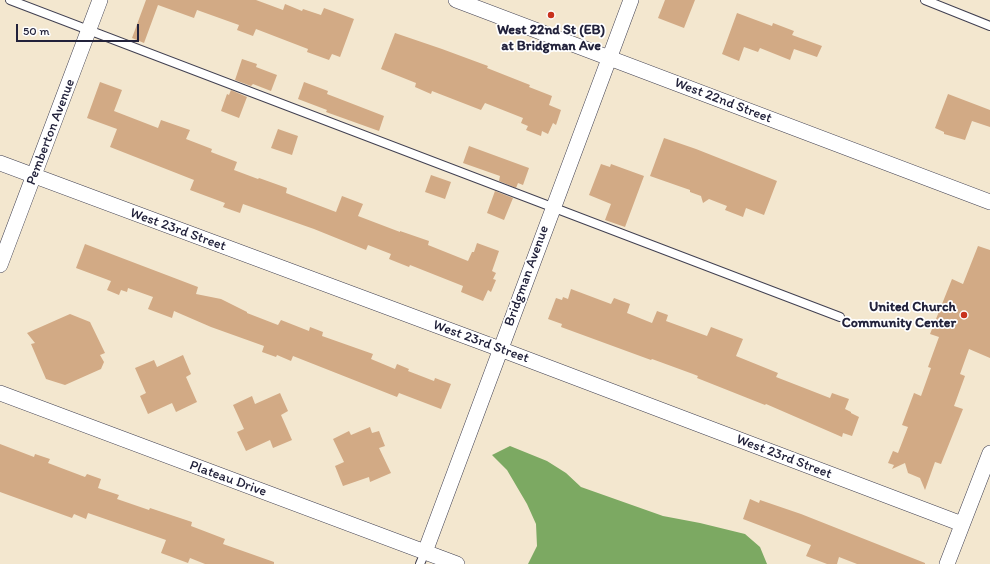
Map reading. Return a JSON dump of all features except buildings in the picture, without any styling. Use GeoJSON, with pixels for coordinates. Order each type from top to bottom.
{"type":"FeatureCollection","features":[{"type":"Feature","properties":{"kind":"street","name":"Pemberton Avenue"},"geometry":{"type":"LineString","coordinates":[[0,265],[100,0]]}},
{"type":"Feature","properties":{"kind":"street","name":"West 22nd Street"},"geometry":{"type":"LineString","coordinates":[[456,0],[990,202]]}},
{"type":"Feature","properties":{"kind":"street","name":"Bridgman Avenue"},"geometry":{"type":"LineString","coordinates":[[422,558],[631,0]]}},
{"type":"Feature","properties":{"kind":"street","name":"West 23rd Street"},"geometry":{"type":"LineString","coordinates":[[0,164],[500,349],[962,524]]}},
{"type":"Feature","properties":{"kind":"street","name":"Plateau Drive"},"geometry":{"type":"LineString","coordinates":[[0,393],[422,558],[457,564]]}},
{"type":"Feature","properties":{"kind":"street"},"geometry":{"type":"LineString","coordinates":[[947,564],[990,453]]}},
{"type":"Feature","properties":{"kind":"lane"},"geometry":{"type":"LineString","coordinates":[[10,0],[553,206],[840,317]]}},
{"type":"Feature","properties":{"kind":"lane"},"geometry":{"type":"LineString","coordinates":[[924,0],[990,26]]}},
{"type":"Feature","properties":{"kind":"green space"},"geometry":{"type":"Polygon","coordinates":[[[510,446],[547,461],[566,473],[581,487],[663,516],[745,534],[760,547],[767,564],[528,564],[537,546],[536,524],[527,504],[507,470],[492,455],[510,446]]]}},
{"type":"Feature","properties":{"kind":"place","name":"West 22nd St (EB) at Bridgman Ave"},"geometry":{"type":"Point","coordinates":[551,15]}},
{"type":"Feature","properties":{"kind":"place","name":"United Church Community Center"},"geometry":{"type":"Point","coordinates":[964,315]}}]}
